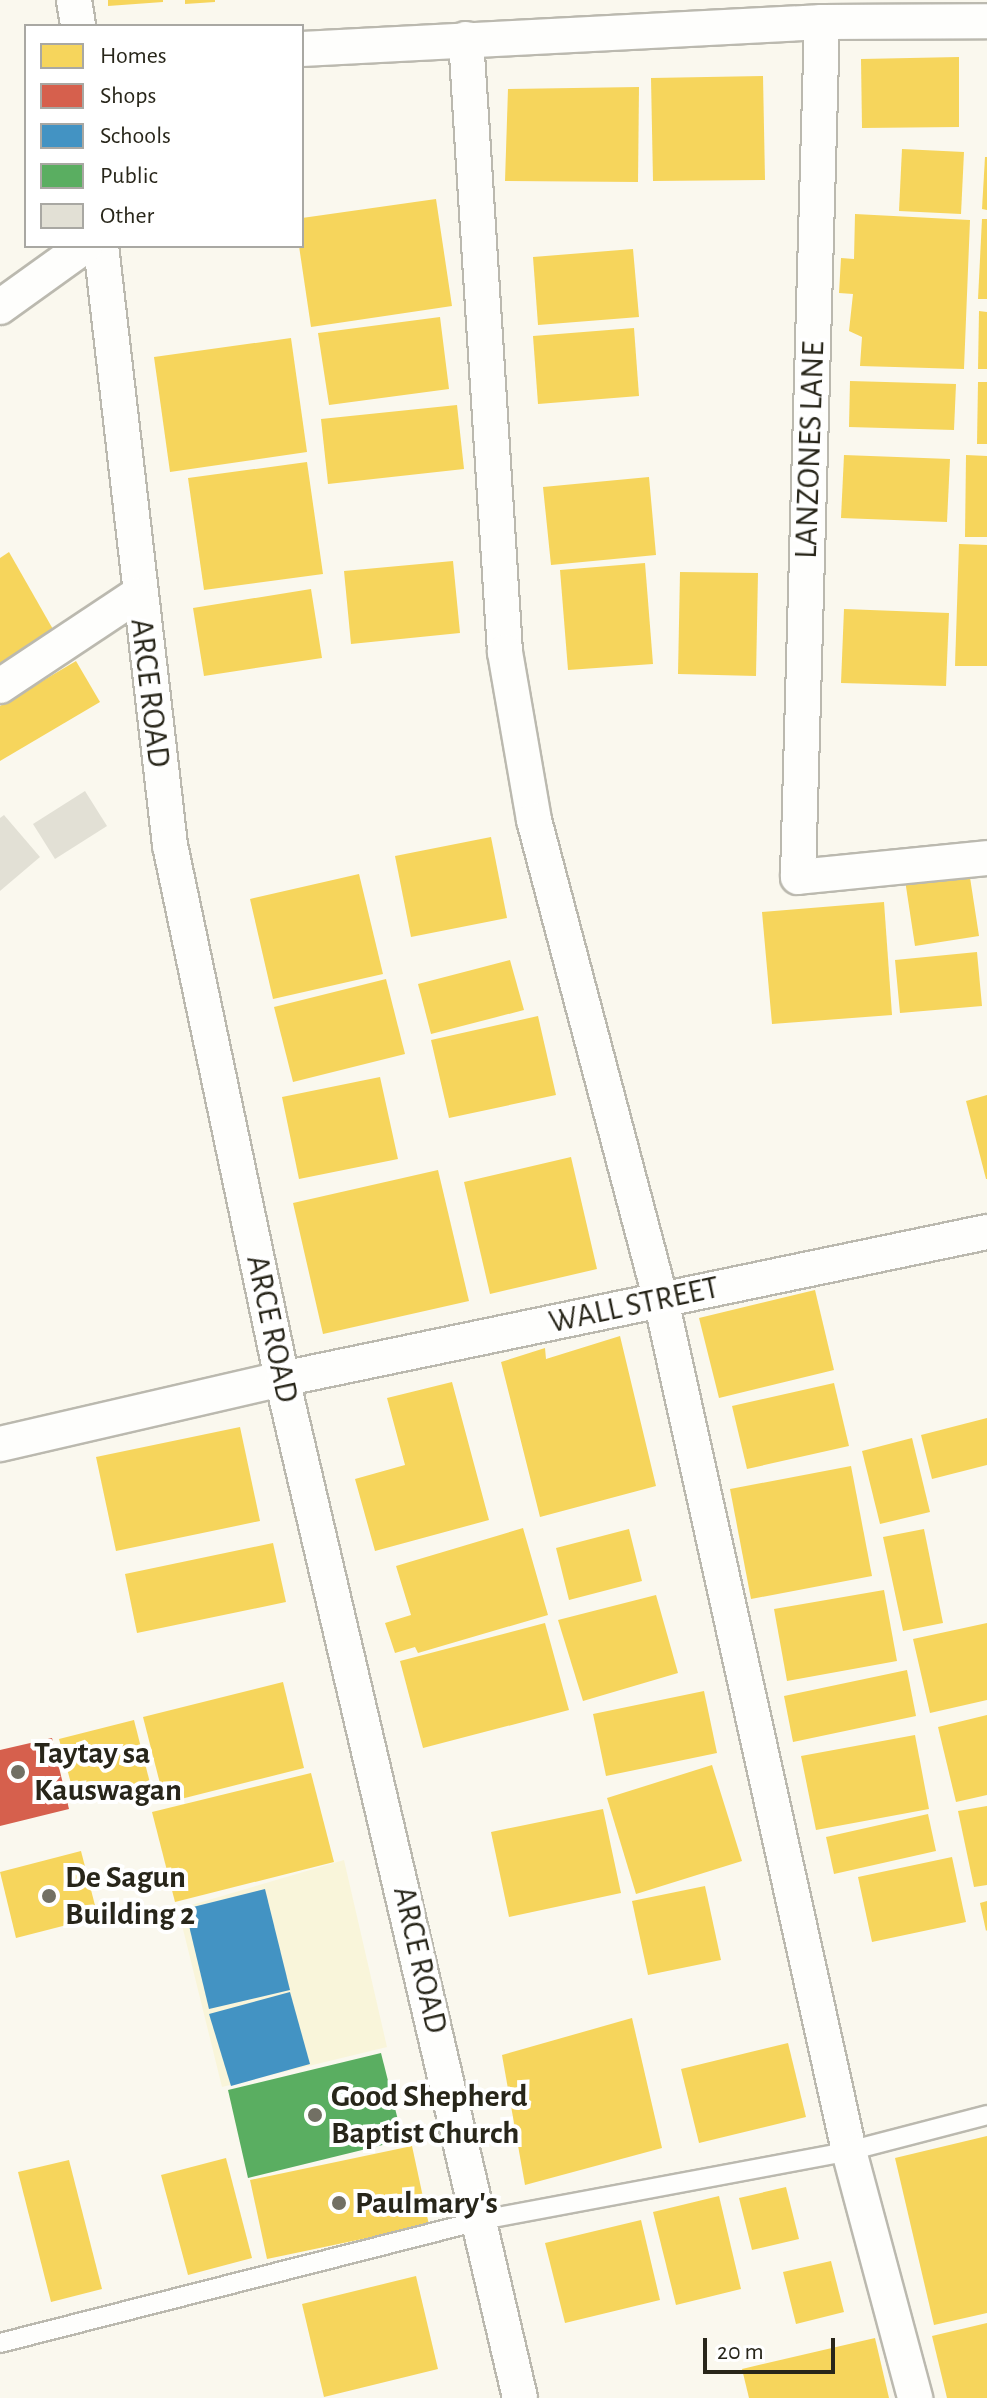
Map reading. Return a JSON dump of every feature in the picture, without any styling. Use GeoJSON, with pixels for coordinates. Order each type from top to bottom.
{"type":"FeatureCollection","features":[{"type":"Feature","properties":{"kind":"street"},"geometry":{"type":"LineString","coordinates":[[74,0],[78,24]]}},
{"type":"Feature","properties":{"kind":"street"},"geometry":{"type":"LineString","coordinates":[[304,49],[806,22],[942,10],[987,21]]}},
{"type":"Feature","properties":{"kind":"street","name":"LANZONES LANE"},"geometry":{"type":"LineString","coordinates":[[806,22],[798,877],[987,858]]}},
{"type":"Feature","properties":{"kind":"street"},"geometry":{"type":"LineString","coordinates":[[466,39],[505,652],[534,820],[661,1300],[849,2151],[915,2398]]}},
{"type":"Feature","properties":{"kind":"street"},"geometry":{"type":"LineString","coordinates":[[0,307],[82,248]]}},
{"type":"Feature","properties":{"kind":"street","name":"ARCE ROAD"},"geometry":{"type":"LineString","coordinates":[[101,248],[137,595],[170,845],[282,1379],[482,2220],[520,2398]]}},
{"type":"Feature","properties":{"kind":"street"},"geometry":{"type":"LineString","coordinates":[[0,686],[137,595]]}},
{"type":"Feature","properties":{"kind":"street","name":"WALL STREET"},"geometry":{"type":"LineString","coordinates":[[0,1444],[282,1379],[661,1300],[985,1241]]}},
{"type":"Feature","properties":{"kind":"lane"},"geometry":{"type":"LineString","coordinates":[[0,2343],[482,2220],[849,2151],[987,2115]]}},
{"type":"Feature","properties":{"kind":"shaded area"},"geometry":{"type":"Polygon","coordinates":[[[344,1860],[387,2047],[222,2087],[178,1909],[344,1860]]]}},
{"type":"Feature","properties":{"kind":"building: Homes"},"geometry":{"type":"Polygon","coordinates":[[[108,0],[163,0],[163,2],[108,6],[108,0]]]}},
{"type":"Feature","properties":{"kind":"building: Homes"},"geometry":{"type":"Polygon","coordinates":[[[185,0],[215,0],[215,2],[185,4],[185,0]]]}},
{"type":"Feature","properties":{"kind":"building: Homes"},"geometry":{"type":"Polygon","coordinates":[[[959,57],[959,127],[862,128],[861,59],[959,57]]]}},
{"type":"Feature","properties":{"kind":"building: Homes"},"geometry":{"type":"Polygon","coordinates":[[[763,76],[765,180],[653,181],[651,78],[763,76]]]}},
{"type":"Feature","properties":{"kind":"building: Homes"},"geometry":{"type":"Polygon","coordinates":[[[639,87],[638,182],[505,181],[508,89],[639,87]]]}},
{"type":"Feature","properties":{"kind":"building: Homes"},"geometry":{"type":"Polygon","coordinates":[[[902,149],[964,152],[961,214],[899,211],[902,149]]]}},
{"type":"Feature","properties":{"kind":"building: Homes"},"geometry":{"type":"Polygon","coordinates":[[[987,157],[987,210],[982,209],[987,157]]]}},
{"type":"Feature","properties":{"kind":"building: Homes"},"geometry":{"type":"Polygon","coordinates":[[[436,199],[452,306],[311,327],[299,248],[304,248],[304,218],[436,199]]]}},
{"type":"Feature","properties":{"kind":"building: Homes"},"geometry":{"type":"Polygon","coordinates":[[[855,214],[970,220],[964,369],[860,366],[862,337],[849,331],[853,294],[839,293],[841,258],[854,259],[855,214]]]}},
{"type":"Feature","properties":{"kind":"building: Homes"},"geometry":{"type":"Polygon","coordinates":[[[982,219],[987,219],[987,299],[978,299],[982,219]]]}},
{"type":"Feature","properties":{"kind":"building: Homes"},"geometry":{"type":"Polygon","coordinates":[[[633,249],[639,317],[538,325],[533,257],[633,249]]]}},
{"type":"Feature","properties":{"kind":"building: Homes"},"geometry":{"type":"Polygon","coordinates":[[[979,311],[987,312],[987,369],[978,369],[979,311]]]}},
{"type":"Feature","properties":{"kind":"building: Homes"},"geometry":{"type":"Polygon","coordinates":[[[440,317],[449,389],[329,405],[318,333],[440,317]]]}},
{"type":"Feature","properties":{"kind":"building: Homes"},"geometry":{"type":"Polygon","coordinates":[[[634,328],[639,396],[538,404],[533,336],[634,328]]]}},
{"type":"Feature","properties":{"kind":"building: Homes"},"geometry":{"type":"Polygon","coordinates":[[[291,338],[307,452],[170,472],[154,357],[291,338]]]}},
{"type":"Feature","properties":{"kind":"building: Homes"},"geometry":{"type":"Polygon","coordinates":[[[850,381],[956,384],[954,430],[849,427],[850,381]]]}},
{"type":"Feature","properties":{"kind":"building: Homes"},"geometry":{"type":"Polygon","coordinates":[[[978,382],[987,382],[987,444],[977,444],[978,382]]]}},
{"type":"Feature","properties":{"kind":"building: Homes"},"geometry":{"type":"Polygon","coordinates":[[[457,405],[464,469],[328,484],[321,419],[457,405]]]}},
{"type":"Feature","properties":{"kind":"building: Homes"},"geometry":{"type":"Polygon","coordinates":[[[844,455],[950,459],[947,522],[841,518],[844,455]]]}},
{"type":"Feature","properties":{"kind":"building: Homes"},"geometry":{"type":"Polygon","coordinates":[[[966,455],[987,456],[987,537],[965,537],[966,455]]]}},
{"type":"Feature","properties":{"kind":"building: Homes"},"geometry":{"type":"Polygon","coordinates":[[[307,462],[323,574],[204,590],[188,478],[307,462]]]}},
{"type":"Feature","properties":{"kind":"building: Homes"},"geometry":{"type":"Polygon","coordinates":[[[649,477],[656,555],[551,565],[543,487],[649,477]]]}},
{"type":"Feature","properties":{"kind":"building: Homes"},"geometry":{"type":"Polygon","coordinates":[[[959,544],[987,545],[987,666],[955,666],[959,544]]]}},
{"type":"Feature","properties":{"kind":"building: Homes"},"geometry":{"type":"Polygon","coordinates":[[[9,552],[58,638],[0,672],[0,558],[9,552]]]}},
{"type":"Feature","properties":{"kind":"building: Homes"},"geometry":{"type":"Polygon","coordinates":[[[453,561],[460,633],[351,644],[344,571],[453,561]]]}},
{"type":"Feature","properties":{"kind":"building: Homes"},"geometry":{"type":"Polygon","coordinates":[[[645,563],[653,664],[568,670],[560,570],[645,563]]]}},
{"type":"Feature","properties":{"kind":"building: Homes"},"geometry":{"type":"Polygon","coordinates":[[[680,572],[758,573],[756,676],[678,674],[680,572]]]}},
{"type":"Feature","properties":{"kind":"building: Homes"},"geometry":{"type":"Polygon","coordinates":[[[311,589],[322,658],[204,676],[193,608],[311,589]]]}},
{"type":"Feature","properties":{"kind":"building: Homes"},"geometry":{"type":"Polygon","coordinates":[[[844,609],[949,613],[946,686],[841,683],[844,609]]]}},
{"type":"Feature","properties":{"kind":"building: Homes"},"geometry":{"type":"Polygon","coordinates":[[[76,661],[100,702],[0,761],[0,706],[76,661]]]}},
{"type":"Feature","properties":{"kind":"building: Homes"},"geometry":{"type":"Polygon","coordinates":[[[491,837],[507,918],[411,937],[395,856],[491,837]]]}},
{"type":"Feature","properties":{"kind":"building: Homes"},"geometry":{"type":"Polygon","coordinates":[[[969,871],[979,936],[915,946],[905,880],[969,871]]]}},
{"type":"Feature","properties":{"kind":"building: Homes"},"geometry":{"type":"Polygon","coordinates":[[[359,874],[383,974],[273,999],[250,899],[359,874]]]}},
{"type":"Feature","properties":{"kind":"building: Homes"},"geometry":{"type":"Polygon","coordinates":[[[884,902],[892,1015],[772,1024],[762,912],[884,902]]]}},
{"type":"Feature","properties":{"kind":"building: Homes"},"geometry":{"type":"Polygon","coordinates":[[[977,952],[982,1006],[900,1013],[895,960],[977,952]]]}},
{"type":"Feature","properties":{"kind":"building: Homes"},"geometry":{"type":"Polygon","coordinates":[[[510,960],[524,1010],[431,1034],[418,984],[510,960]]]}},
{"type":"Feature","properties":{"kind":"building: Homes"},"geometry":{"type":"Polygon","coordinates":[[[386,979],[405,1054],[293,1082],[274,1007],[386,979]]]}},
{"type":"Feature","properties":{"kind":"building: Homes"},"geometry":{"type":"Polygon","coordinates":[[[538,1016],[556,1095],[449,1118],[431,1040],[538,1016]]]}},
{"type":"Feature","properties":{"kind":"building: Homes"},"geometry":{"type":"Polygon","coordinates":[[[380,1077],[398,1159],[299,1179],[282,1097],[380,1077]]]}},
{"type":"Feature","properties":{"kind":"building: Homes"},"geometry":{"type":"Polygon","coordinates":[[[987,1095],[987,1179],[986,1179],[966,1101],[987,1095]]]}},
{"type":"Feature","properties":{"kind":"building: Homes"},"geometry":{"type":"Polygon","coordinates":[[[571,1157],[597,1269],[490,1294],[464,1182],[571,1157]]]}},
{"type":"Feature","properties":{"kind":"building: Homes"},"geometry":{"type":"Polygon","coordinates":[[[438,1170],[469,1301],[323,1334],[293,1203],[438,1170]]]}},
{"type":"Feature","properties":{"kind":"building: Homes"},"geometry":{"type":"Polygon","coordinates":[[[815,1290],[834,1370],[719,1398],[699,1318],[815,1290]]]}},
{"type":"Feature","properties":{"kind":"building: Homes"},"geometry":{"type":"Polygon","coordinates":[[[620,1336],[656,1486],[540,1517],[501,1362],[545,1348],[546,1359],[620,1336]]]}},
{"type":"Feature","properties":{"kind":"building: Homes"},"geometry":{"type":"Polygon","coordinates":[[[452,1382],[489,1520],[375,1551],[355,1479],[405,1465],[387,1398],[452,1382]]]}},
{"type":"Feature","properties":{"kind":"building: Homes"},"geometry":{"type":"Polygon","coordinates":[[[834,1383],[849,1446],[747,1469],[732,1406],[834,1383]]]}},
{"type":"Feature","properties":{"kind":"building: Homes"},"geometry":{"type":"Polygon","coordinates":[[[987,1418],[987,1465],[932,1479],[921,1435],[987,1418]]]}},
{"type":"Feature","properties":{"kind":"building: Homes"},"geometry":{"type":"Polygon","coordinates":[[[240,1427],[260,1521],[116,1551],[96,1457],[240,1427]]]}},
{"type":"Feature","properties":{"kind":"building: Homes"},"geometry":{"type":"Polygon","coordinates":[[[912,1438],[930,1512],[880,1524],[862,1451],[912,1438]]]}},
{"type":"Feature","properties":{"kind":"building: Homes"},"geometry":{"type":"Polygon","coordinates":[[[851,1466],[872,1576],[751,1599],[730,1489],[851,1466]]]}},
{"type":"Feature","properties":{"kind":"building: Homes"},"geometry":{"type":"Polygon","coordinates":[[[523,1528],[548,1615],[418,1653],[415,1647],[395,1653],[385,1623],[411,1615],[396,1566],[523,1528]]]}},
{"type":"Feature","properties":{"kind":"building: Homes"},"geometry":{"type":"Polygon","coordinates":[[[629,1529],[642,1581],[569,1600],[556,1548],[629,1529]]]}},
{"type":"Feature","properties":{"kind":"building: Homes"},"geometry":{"type":"Polygon","coordinates":[[[924,1529],[943,1623],[903,1631],[883,1537],[924,1529]]]}},
{"type":"Feature","properties":{"kind":"building: Homes"},"geometry":{"type":"Polygon","coordinates":[[[273,1543],[286,1602],[137,1633],[125,1574],[273,1543]]]}},
{"type":"Feature","properties":{"kind":"building: Homes"},"geometry":{"type":"Polygon","coordinates":[[[884,1590],[897,1661],[787,1681],[774,1609],[884,1590]]]}},
{"type":"Feature","properties":{"kind":"building: Homes"},"geometry":{"type":"Polygon","coordinates":[[[656,1595],[678,1673],[583,1701],[558,1620],[656,1595]]]}},
{"type":"Feature","properties":{"kind":"building: Homes"},"geometry":{"type":"Polygon","coordinates":[[[545,1623],[569,1710],[423,1748],[400,1661],[545,1623]]]}},
{"type":"Feature","properties":{"kind":"building: Homes"},"geometry":{"type":"Polygon","coordinates":[[[987,1623],[987,1700],[930,1713],[913,1639],[987,1623]]]}},
{"type":"Feature","properties":{"kind":"building: Homes"},"geometry":{"type":"Polygon","coordinates":[[[907,1670],[916,1716],[793,1742],[784,1696],[907,1670]]]}},
{"type":"Feature","properties":{"kind":"building: Homes"},"geometry":{"type":"Polygon","coordinates":[[[283,1682],[304,1768],[165,1803],[143,1717],[283,1682]]]}},
{"type":"Feature","properties":{"kind":"building: Homes"},"geometry":{"type":"Polygon","coordinates":[[[704,1691],[717,1753],[606,1776],[593,1714],[704,1691]]]}},
{"type":"Feature","properties":{"kind":"building: Homes"},"geometry":{"type":"Polygon","coordinates":[[[987,1715],[987,1795],[956,1802],[938,1727],[987,1715]]]}},
{"type":"Feature","properties":{"kind":"building: Homes"},"geometry":{"type":"Polygon","coordinates":[[[134,1720],[150,1783],[76,1802],[59,1739],[134,1720]]]}},
{"type":"Feature","properties":{"kind":"building: Homes"},"geometry":{"type":"Polygon","coordinates":[[[915,1735],[929,1809],[816,1830],[801,1756],[915,1735]]]}},
{"type":"Feature","properties":{"kind":"building: Homes"},"geometry":{"type":"Polygon","coordinates":[[[712,1765],[742,1861],[636,1894],[607,1798],[712,1765]]]}},
{"type":"Feature","properties":{"kind":"building: Homes"},"geometry":{"type":"Polygon","coordinates":[[[311,1773],[334,1862],[175,1902],[152,1812],[311,1773]]]}},
{"type":"Feature","properties":{"kind":"building: Homes"},"geometry":{"type":"Polygon","coordinates":[[[987,1806],[987,1885],[974,1887],[958,1811],[987,1806]]]}},
{"type":"Feature","properties":{"kind":"building: Homes"},"geometry":{"type":"Polygon","coordinates":[[[603,1809],[621,1893],[509,1917],[491,1832],[603,1809]]]}},
{"type":"Feature","properties":{"kind":"building: Homes"},"geometry":{"type":"Polygon","coordinates":[[[928,1814],[936,1851],[834,1874],[826,1837],[928,1814]]]}},
{"type":"Feature","properties":{"kind":"building: Homes","name":"De Sagun Building 2"},"geometry":{"type":"Polygon","coordinates":[[[81,1851],[98,1917],[16,1938],[0,1872],[81,1851]]]}},
{"type":"Feature","properties":{"kind":"building: Homes"},"geometry":{"type":"Polygon","coordinates":[[[952,1857],[966,1922],[872,1942],[858,1877],[952,1857]]]}},
{"type":"Feature","properties":{"kind":"building: Homes"},"geometry":{"type":"Polygon","coordinates":[[[705,1886],[721,1960],[648,1975],[632,1901],[705,1886]]]}},
{"type":"Feature","properties":{"kind":"building: Homes"},"geometry":{"type":"Polygon","coordinates":[[[987,1901],[987,1930],[986,1931],[980,1903],[987,1901]]]}},
{"type":"Feature","properties":{"kind":"building: Homes"},"geometry":{"type":"Polygon","coordinates":[[[632,2018],[662,2148],[525,2185],[502,2055],[632,2018]]]}},
{"type":"Feature","properties":{"kind":"building: Homes"},"geometry":{"type":"Polygon","coordinates":[[[788,2043],[806,2117],[699,2143],[681,2069],[788,2043]]]}},
{"type":"Feature","properties":{"kind":"building: Homes"},"geometry":{"type":"Polygon","coordinates":[[[987,2136],[987,2313],[934,2325],[895,2158],[987,2136]]]}},
{"type":"Feature","properties":{"kind":"building: Homes","name":"Paulmary's"},"geometry":{"type":"Polygon","coordinates":[[[412,2146],[429,2225],[267,2259],[250,2180],[412,2146]]]}},
{"type":"Feature","properties":{"kind":"building: Homes"},"geometry":{"type":"Polygon","coordinates":[[[226,2158],[252,2258],[188,2275],[161,2175],[226,2158]]]}},
{"type":"Feature","properties":{"kind":"building: Homes"},"geometry":{"type":"Polygon","coordinates":[[[69,2160],[102,2289],[51,2302],[18,2172],[69,2160]]]}},
{"type":"Feature","properties":{"kind":"building: Homes"},"geometry":{"type":"Polygon","coordinates":[[[786,2187],[799,2239],[752,2250],[739,2198],[786,2187]]]}},
{"type":"Feature","properties":{"kind":"building: Homes"},"geometry":{"type":"Polygon","coordinates":[[[719,2196],[741,2289],[676,2305],[653,2212],[719,2196]]]}},
{"type":"Feature","properties":{"kind":"building: Homes"},"geometry":{"type":"Polygon","coordinates":[[[641,2220],[660,2300],[565,2323],[545,2243],[641,2220]]]}},
{"type":"Feature","properties":{"kind":"building: Homes"},"geometry":{"type":"Polygon","coordinates":[[[831,2261],[844,2312],[796,2324],[783,2272],[831,2261]]]}},
{"type":"Feature","properties":{"kind":"building: Homes"},"geometry":{"type":"Polygon","coordinates":[[[416,2276],[438,2369],[324,2397],[302,2304],[416,2276]]]}},
{"type":"Feature","properties":{"kind":"building: Homes"},"geometry":{"type":"Polygon","coordinates":[[[987,2323],[987,2398],[947,2398],[932,2336],[987,2323]]]}},
{"type":"Feature","properties":{"kind":"building: Homes"},"geometry":{"type":"Polygon","coordinates":[[[875,2338],[889,2398],[749,2398],[742,2369],[875,2338]]]}},
{"type":"Feature","properties":{"kind":"building: Shops"},"geometry":{"type":"Polygon","coordinates":[[[52,1738],[69,1809],[0,1826],[0,1750],[52,1738]]]}},
{"type":"Feature","properties":{"kind":"building: Schools"},"geometry":{"type":"Polygon","coordinates":[[[265,1889],[290,1990],[209,2009],[185,1909],[265,1889]]]}},
{"type":"Feature","properties":{"kind":"building: Schools"},"geometry":{"type":"Polygon","coordinates":[[[290,1992],[310,2064],[231,2086],[209,2014],[290,1992]]]}},
{"type":"Feature","properties":{"kind":"building: Public","name":"Good Shepherd Baptist Church"},"geometry":{"type":"Polygon","coordinates":[[[381,2053],[403,2140],[248,2178],[228,2090],[381,2053]]]}},
{"type":"Feature","properties":{"kind":"building: Other"},"geometry":{"type":"Polygon","coordinates":[[[85,791],[107,826],[55,859],[33,824],[85,791]]]}},
{"type":"Feature","properties":{"kind":"building: Other"},"geometry":{"type":"Polygon","coordinates":[[[4,815],[40,857],[0,891],[0,818],[4,815]]]}},
{"type":"Feature","properties":{"kind":"place","name":"Taytay sa Kauswagan"},"geometry":{"type":"Point","coordinates":[18,1772]}},
{"type":"Feature","properties":{"kind":"place","name":"De Sagun Building 2"},"geometry":{"type":"Point","coordinates":[49,1896]}},
{"type":"Feature","properties":{"kind":"place","name":"Good Shepherd Baptist Church"},"geometry":{"type":"Point","coordinates":[315,2115]}},
{"type":"Feature","properties":{"kind":"place","name":"Paulmary's"},"geometry":{"type":"Point","coordinates":[339,2203]}}]}
